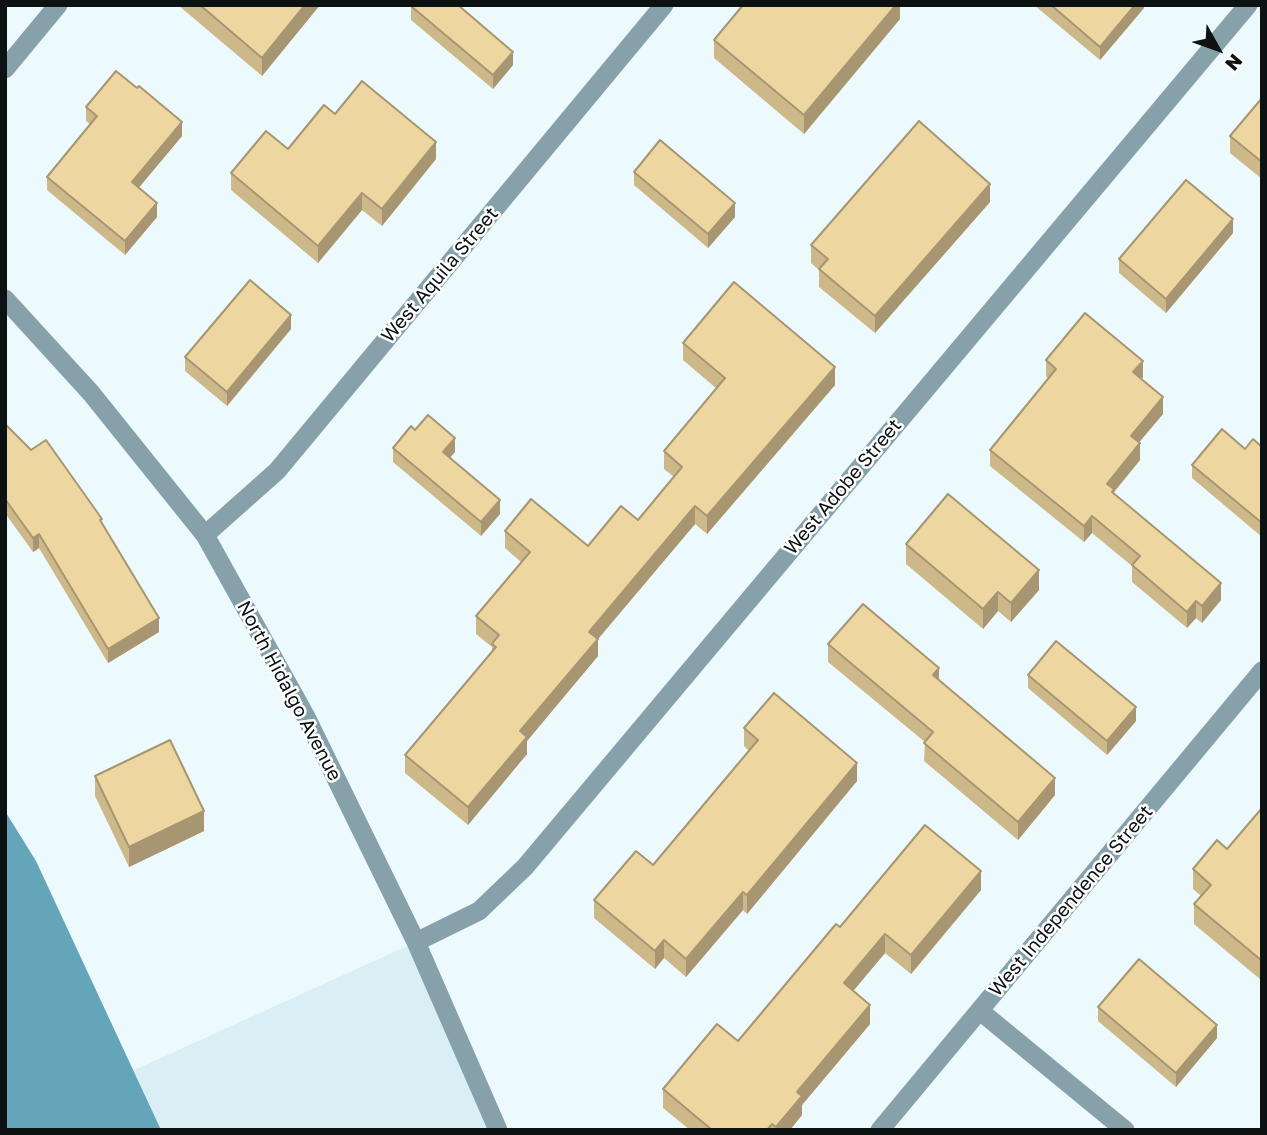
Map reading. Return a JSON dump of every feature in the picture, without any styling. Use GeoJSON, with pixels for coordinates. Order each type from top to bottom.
{"type":"FeatureCollection","features":[{"type":"Feature","properties":{"kind":"street"},"geometry":{"type":"LineString","coordinates":[[5,69],[58,5]]}},
{"type":"Feature","properties":{"kind":"street","name":"West Aquila Street"},"geometry":{"type":"LineString","coordinates":[[205,535],[277,471],[664,5]]}},
{"type":"Feature","properties":{"kind":"street","name":"West Adobe Street"},"geometry":{"type":"LineString","coordinates":[[416,942],[479,911],[525,867],[1248,5]]}},
{"type":"Feature","properties":{"kind":"street","name":"North Hidalgo Avenue"},"geometry":{"type":"LineString","coordinates":[[5,299],[91,393],[205,535],[305,715],[416,942],[498,1130]]}},
{"type":"Feature","properties":{"kind":"street","name":"West Independence Street"},"geometry":{"type":"LineString","coordinates":[[880,1130],[1262,671]]}},
{"type":"Feature","properties":{"kind":"street"},"geometry":{"type":"LineString","coordinates":[[980,1011],[1125,1130]]}},
{"type":"Feature","properties":{"kind":"shaded area"},"geometry":{"type":"Polygon","coordinates":[[[416,942],[498,1130],[7,1128],[416,942]]]}},
{"type":"Feature","properties":{"kind":"water"},"geometry":{"type":"Polygon","coordinates":[[[5,811],[36,861],[161,1130],[7,1128],[5,811]]]}},
{"type":"Feature","properties":{"kind":"building"},"geometry":{"type":"Polygon","coordinates":[[[200,5],[305,5],[262,58],[200,5]]]}},
{"type":"Feature","properties":{"kind":"building"},"geometry":{"type":"Polygon","coordinates":[[[412,5],[458,5],[513,52],[493,75],[412,5]]]}},
{"type":"Feature","properties":{"kind":"building"},"geometry":{"type":"Polygon","coordinates":[[[743,5],[896,5],[804,115],[714,40],[743,5]]]}},
{"type":"Feature","properties":{"kind":"building"},"geometry":{"type":"Polygon","coordinates":[[[1051,5],[1135,5],[1100,47],[1051,5]]]}},
{"type":"Feature","properties":{"kind":"building"},"geometry":{"type":"Polygon","coordinates":[[[116,71],[137,88],[139,86],[182,122],[132,182],[157,203],[125,241],[47,177],[97,116],[86,107],[116,71]]]}},
{"type":"Feature","properties":{"kind":"building"},"geometry":{"type":"Polygon","coordinates":[[[362,81],[436,142],[382,209],[362,193],[318,246],[231,173],[266,131],[288,149],[324,105],[335,114],[362,81]]]}},
{"type":"Feature","properties":{"kind":"building"},"geometry":{"type":"Polygon","coordinates":[[[1262,98],[1262,162],[1230,136],[1262,98]]]}},
{"type":"Feature","properties":{"kind":"building"},"geometry":{"type":"Polygon","coordinates":[[[919,121],[990,184],[875,316],[819,269],[828,259],[811,245],[919,121]]]}},
{"type":"Feature","properties":{"kind":"building"},"geometry":{"type":"Polygon","coordinates":[[[660,140],[735,203],[708,234],[634,172],[660,140]]]}},
{"type":"Feature","properties":{"kind":"building"},"geometry":{"type":"Polygon","coordinates":[[[1186,180],[1233,219],[1166,299],[1119,259],[1186,180]]]}},
{"type":"Feature","properties":{"kind":"building"},"geometry":{"type":"Polygon","coordinates":[[[250,280],[291,315],[227,392],[185,357],[250,280]]]}},
{"type":"Feature","properties":{"kind":"building"},"geometry":{"type":"Polygon","coordinates":[[[734,282],[835,367],[707,516],[695,506],[589,632],[598,639],[520,731],[527,737],[468,807],[405,755],[496,647],[492,644],[499,635],[476,616],[530,552],[505,531],[531,499],[588,546],[621,506],[638,520],[682,467],[664,451],[725,378],[683,343],[734,282]]]}},
{"type":"Feature","properties":{"kind":"building"},"geometry":{"type":"Polygon","coordinates":[[[1085,313],[1143,361],[1133,372],[1163,397],[1131,436],[1140,443],[1107,484],[1114,489],[1112,492],[1221,583],[1202,606],[1196,601],[1187,612],[1132,565],[1140,556],[1092,516],[1084,526],[990,450],[1056,369],[1046,360],[1085,313]]]}},
{"type":"Feature","properties":{"kind":"building"},"geometry":{"type":"Polygon","coordinates":[[[428,415],[455,438],[443,452],[500,500],[481,522],[393,448],[411,426],[415,430],[428,415]]]}},
{"type":"Feature","properties":{"kind":"building"},"geometry":{"type":"Polygon","coordinates":[[[5,424],[31,450],[46,440],[102,519],[100,520],[159,618],[108,649],[39,534],[33,538],[5,499],[5,424]]]}},
{"type":"Feature","properties":{"kind":"building"},"geometry":{"type":"Polygon","coordinates":[[[1222,429],[1245,449],[1253,439],[1262,447],[1262,523],[1192,465],[1222,429]]]}},
{"type":"Feature","properties":{"kind":"building"},"geometry":{"type":"Polygon","coordinates":[[[948,494],[1039,570],[1011,603],[998,592],[983,609],[906,544],[948,494]]]}},
{"type":"Feature","properties":{"kind":"building"},"geometry":{"type":"Polygon","coordinates":[[[863,604],[939,668],[933,675],[1055,778],[1018,822],[924,743],[933,732],[828,644],[863,604]]]}},
{"type":"Feature","properties":{"kind":"building"},"geometry":{"type":"Polygon","coordinates":[[[1056,641],[1136,707],[1107,741],[1028,675],[1056,641]]]}},
{"type":"Feature","properties":{"kind":"building"},"geometry":{"type":"Polygon","coordinates":[[[774,693],[857,763],[747,895],[743,892],[686,959],[664,940],[655,951],[594,900],[636,851],[653,865],[758,740],[744,728],[774,693]]]}},
{"type":"Feature","properties":{"kind":"building"},"geometry":{"type":"Polygon","coordinates":[[[170,740],[204,811],[129,847],[95,776],[170,740]]]}},
{"type":"Feature","properties":{"kind":"building"},"geometry":{"type":"Polygon","coordinates":[[[1262,808],[1261,960],[1194,904],[1211,885],[1193,869],[1217,840],[1227,849],[1262,808]]]}},
{"type":"Feature","properties":{"kind":"building"},"geometry":{"type":"Polygon","coordinates":[[[925,825],[981,871],[911,955],[885,934],[844,983],[870,1005],[797,1092],[802,1096],[776,1127],[772,1124],[767,1130],[712,1130],[663,1089],[717,1024],[738,1041],[836,924],[840,927],[925,825]]]}},
{"type":"Feature","properties":{"kind":"building"},"geometry":{"type":"Polygon","coordinates":[[[1139,959],[1217,1025],[1176,1073],[1098,1007],[1139,959]]]}}]}
